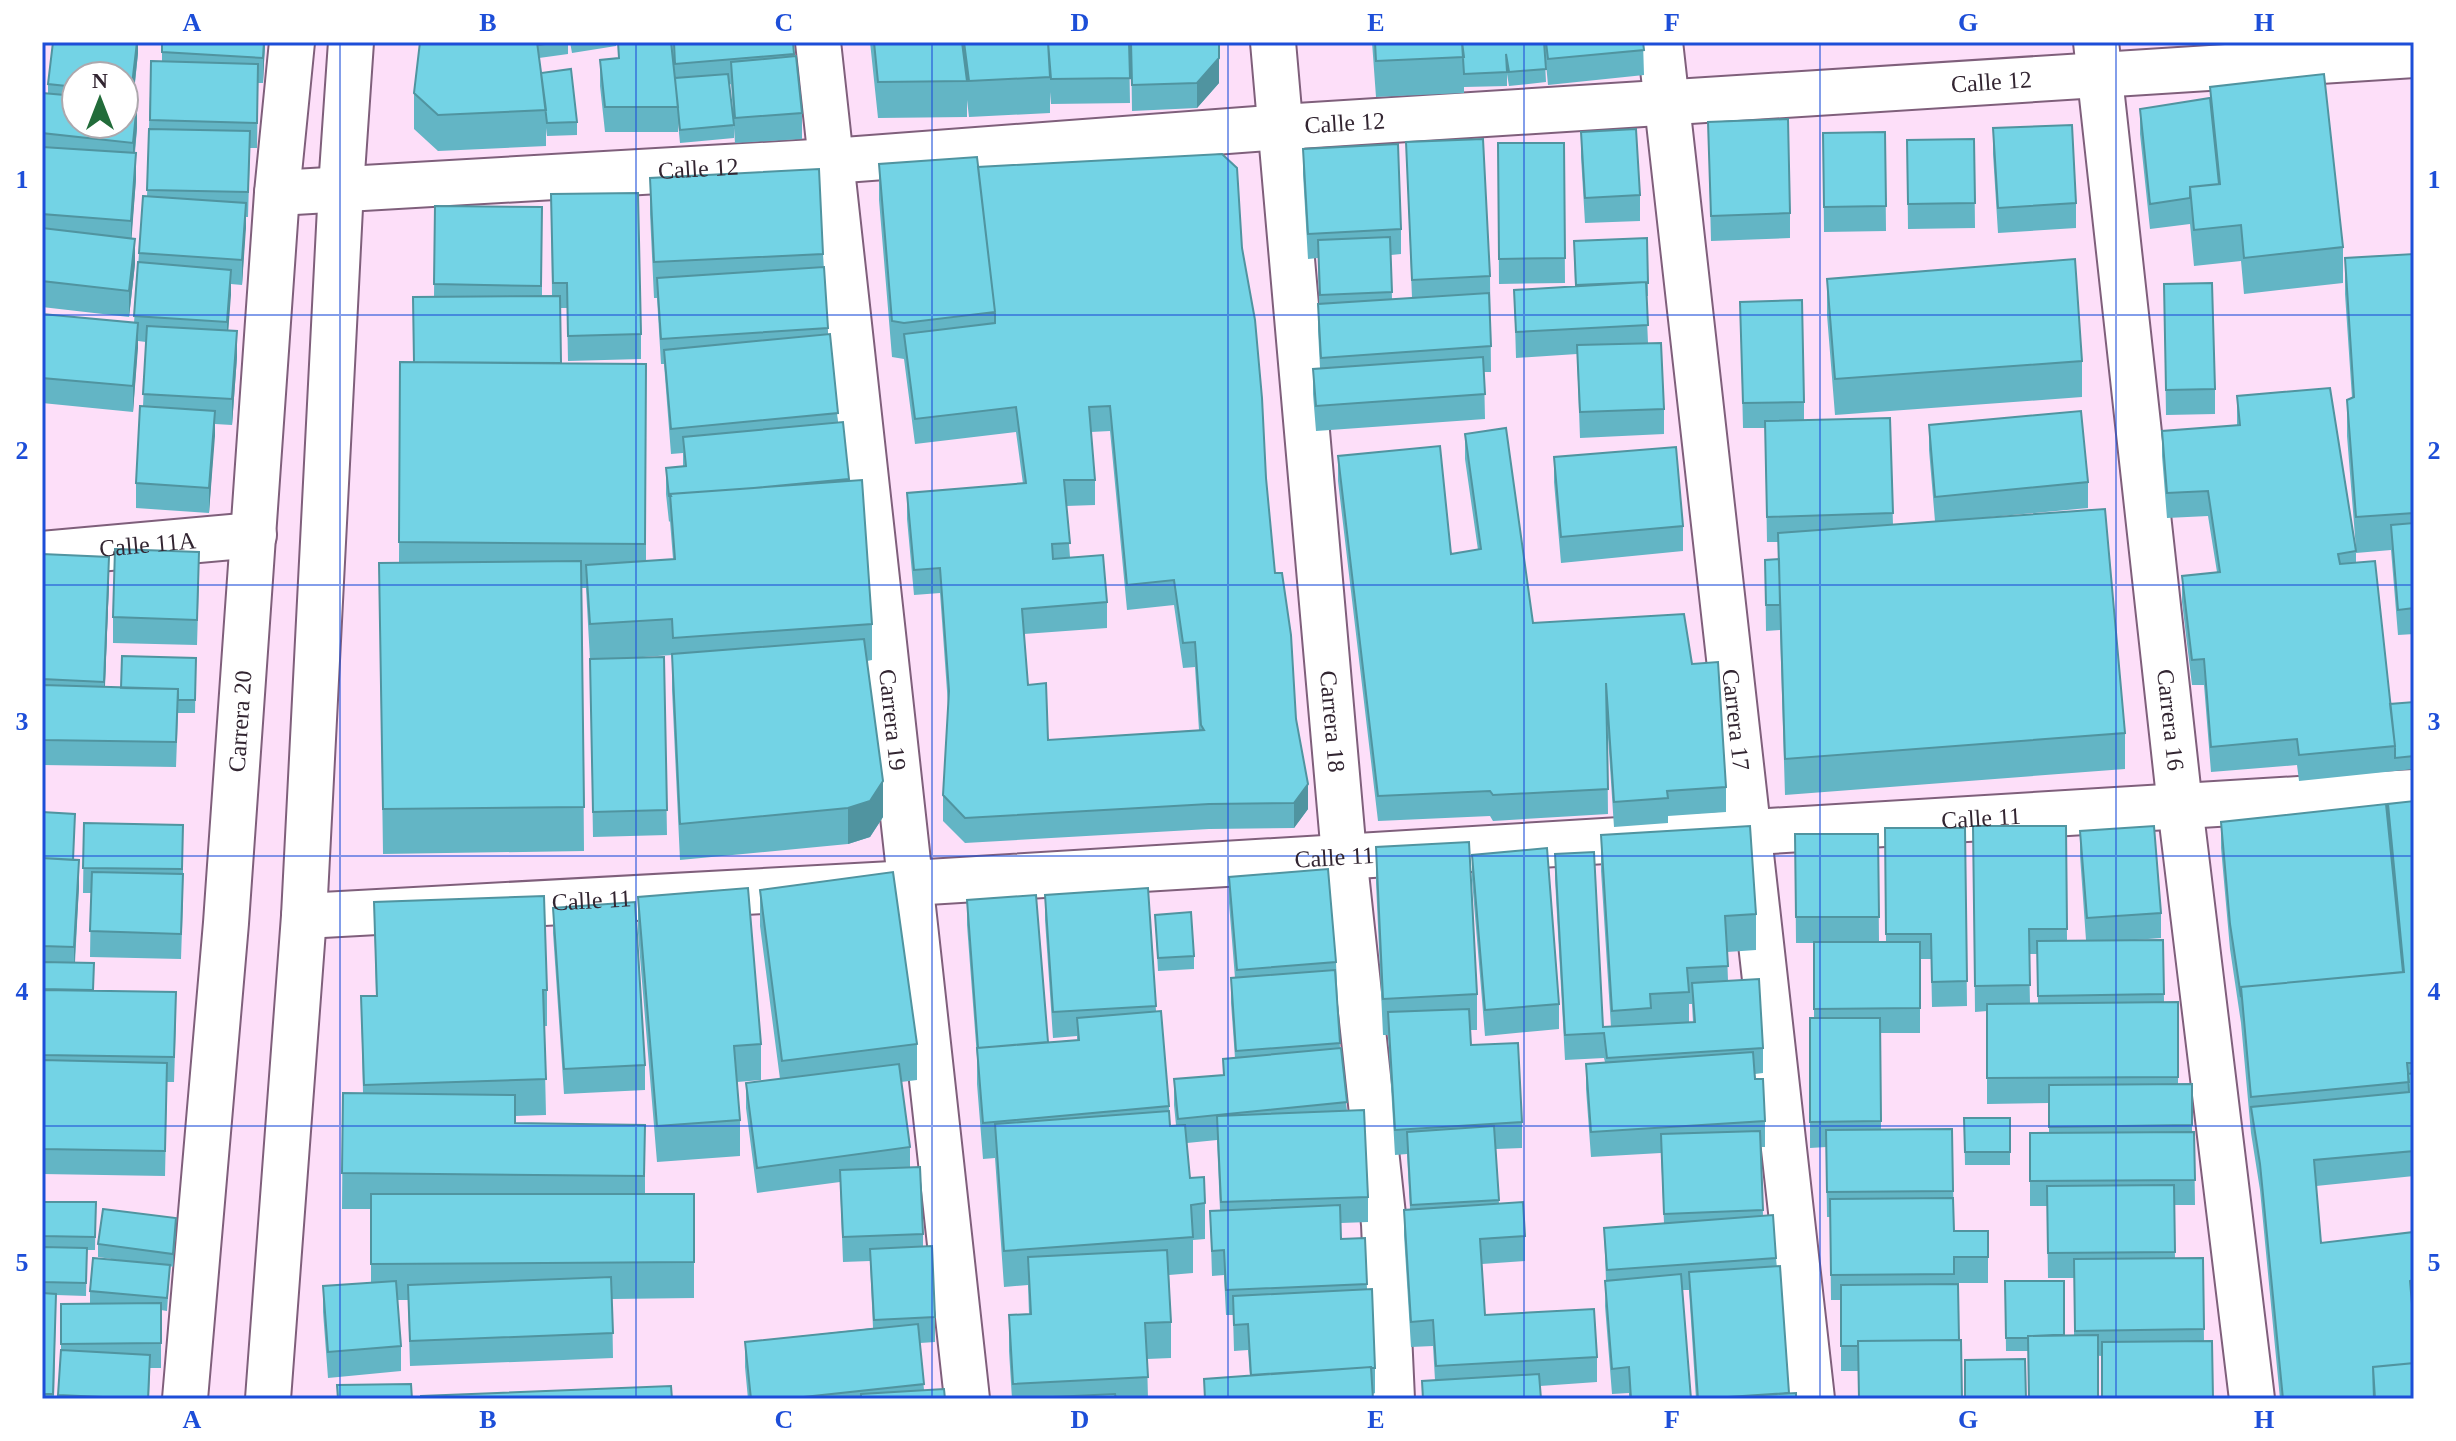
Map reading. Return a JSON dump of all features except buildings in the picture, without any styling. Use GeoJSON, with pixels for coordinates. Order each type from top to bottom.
{"type":"FeatureCollection","features":[{"type":"Feature","properties":{"kind":"street","name":"Carrera 20"},"geometry":{"type":"LineString","coordinates":[[185,1399],[224,939],[277,193],[292,42]]}},
{"type":"Feature","properties":{"kind":"street"},"geometry":{"type":"LineString","coordinates":[[268,1399],[304,916],[351,42]]}},
{"type":"Feature","properties":{"kind":"street","name":"Carrera 19"},"geometry":{"type":"LineString","coordinates":[[818,42],[967,1399]]}},
{"type":"Feature","properties":{"kind":"street","name":"Carrera 18"},"geometry":{"type":"LineString","coordinates":[[1273,42],[1344,855],[1384,1224],[1392,1399]]}},
{"type":"Feature","properties":{"kind":"street","name":"Carrera 17"},"geometry":{"type":"LineString","coordinates":[[1660,42],[1812,1399]]}},
{"type":"Feature","properties":{"kind":"street","name":"Calle 12"},"geometry":{"type":"LineString","coordinates":[[277,193],[831,161],[1282,127],[1667,103],[2098,59],[2414,55]]}},
{"type":"Feature","properties":{"kind":"street","name":"Carrera 16"},"geometry":{"type":"LineString","coordinates":[[2098,59],[2180,806],[2252,1399]]}},
{"type":"Feature","properties":{"kind":"street","name":"Calle 11A"},"geometry":{"type":"LineString","coordinates":[[42,554],[254,535]]}},
{"type":"Feature","properties":{"kind":"street","name":"Calle 11"},"geometry":{"type":"LineString","coordinates":[[304,916],[911,883],[2414,792]]}}]}
